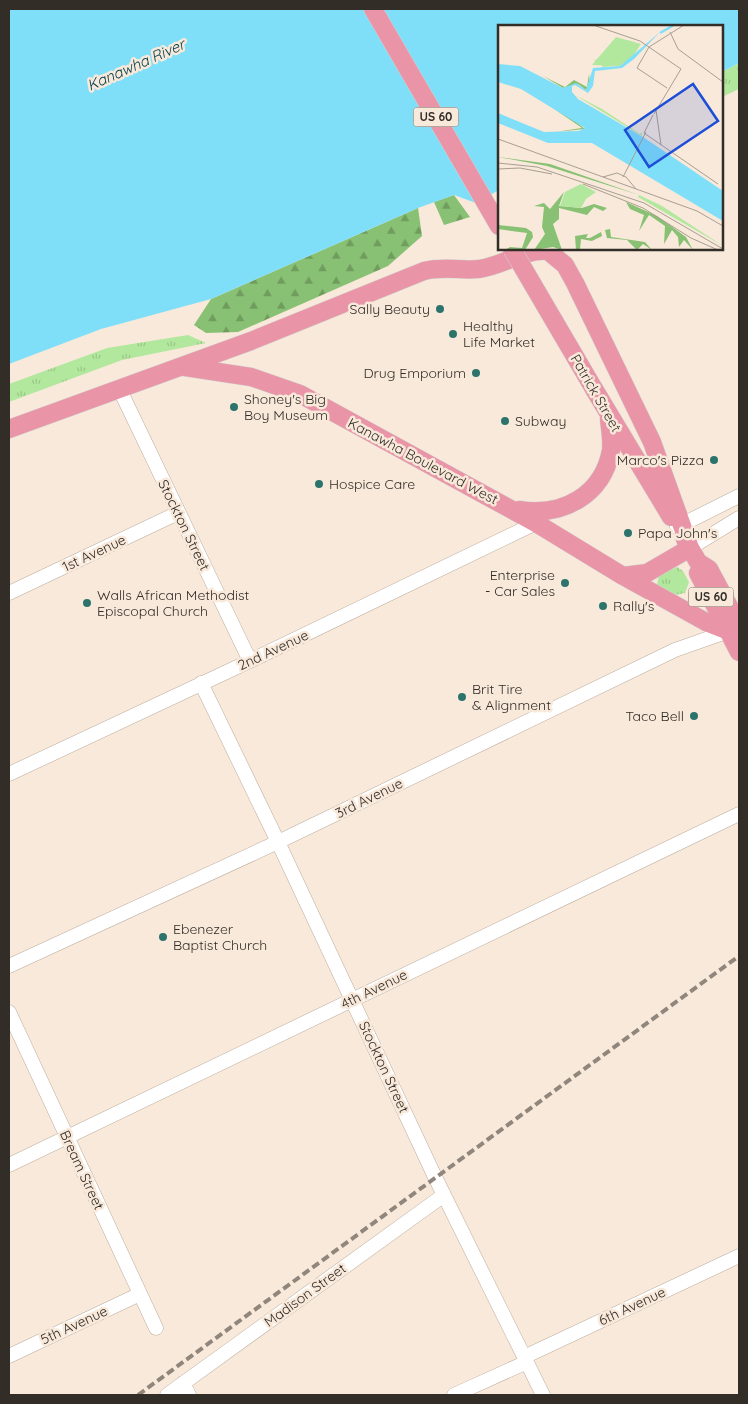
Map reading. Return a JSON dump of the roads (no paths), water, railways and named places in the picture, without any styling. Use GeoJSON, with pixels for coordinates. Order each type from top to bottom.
{"type":"FeatureCollection","features":[{"type":"Feature","properties":{"kind":"main road","name":"US 60"},"geometry":{"type":"LineString","coordinates":[[373,9],[498,224]]}},
{"type":"Feature","properties":{"kind":"main road","name":"Patrick Street"},"geometry":{"type":"LineString","coordinates":[[513,250],[608,414],[679,526]]}},
{"type":"Feature","properties":{"kind":"main road","name":"Kanawha Boulevard West"},"geometry":{"type":"LineString","coordinates":[[9,429],[119,388],[184,367],[424,271],[435,268],[479,269],[534,251],[548,251],[565,265],[633,401],[652,442],[679,526]]}},
{"type":"Feature","properties":{"kind":"main road"},"geometry":{"type":"LineString","coordinates":[[240,375],[234,358],[238,351],[251,341]]}},
{"type":"Feature","properties":{"kind":"main road","name":"Kanawha Boulevard West"},"geometry":{"type":"LineString","coordinates":[[184,367],[240,375],[275,384],[300,394],[536,522],[623,576],[706,622],[734,628]]}},
{"type":"Feature","properties":{"kind":"main road"},"geometry":{"type":"LineString","coordinates":[[511,509],[546,512],[560,509],[581,499],[590,491],[606,466],[611,448],[608,414]]}},
{"type":"Feature","properties":{"kind":"main road"},"geometry":{"type":"LineString","coordinates":[[623,576],[647,573],[694,555],[679,526]]}},
{"type":"Feature","properties":{"kind":"main road","name":"US 60"},"geometry":{"type":"LineString","coordinates":[[694,555],[698,574],[734,628],[739,652]]}},
{"type":"Feature","properties":{"kind":"street","name":"Stockton Street"},"geometry":{"type":"LineString","coordinates":[[119,388],[250,661]]}},
{"type":"Feature","properties":{"kind":"street"},"geometry":{"type":"LineString","coordinates":[[679,526],[739,496]]}},
{"type":"Feature","properties":{"kind":"street","name":"1st Avenue"},"geometry":{"type":"LineString","coordinates":[[9,593],[178,513]]}},
{"type":"Feature","properties":{"kind":"street"},"geometry":{"type":"LineString","coordinates":[[694,555],[739,518]]}},
{"type":"Feature","properties":{"kind":"street","name":"2nd Avenue"},"geometry":{"type":"LineString","coordinates":[[9,774],[250,661],[536,522]]}},
{"type":"Feature","properties":{"kind":"street","name":"3rd Avenue"},"geometry":{"type":"LineString","coordinates":[[9,966],[278,842],[675,650],[734,628]]}},
{"type":"Feature","properties":{"kind":"street","name":"Stockton Street"},"geometry":{"type":"LineString","coordinates":[[201,683],[444,1195],[543,1395]]}},
{"type":"Feature","properties":{"kind":"street","name":"4th Avenue"},"geometry":{"type":"LineString","coordinates":[[9,1165],[739,814]]}},
{"type":"Feature","properties":{"kind":"street","name":"Bream Street"},"geometry":{"type":"LineString","coordinates":[[9,1012],[156,1328]]}},
{"type":"Feature","properties":{"kind":"street","name":"Madison Street"},"geometry":{"type":"LineString","coordinates":[[167,1395],[186,1389],[444,1195]]}},
{"type":"Feature","properties":{"kind":"street","name":"6th Avenue"},"geometry":{"type":"LineString","coordinates":[[454,1395],[739,1256]]}},
{"type":"Feature","properties":{"kind":"street","name":"5th Avenue"},"geometry":{"type":"LineString","coordinates":[[9,1356],[140,1294]]}},
{"type":"Feature","properties":{"kind":"water","name":"Kanawha River"},"geometry":{"type":"Polygon","coordinates":[[[9,9],[739,9],[739,63],[723,71],[723,25],[498,25],[498,191],[476,203],[454,195],[418,208],[211,299],[101,329],[9,364],[9,9]]]}},
{"type":"Feature","properties":{"kind":"railway"},"geometry":{"type":"LineString","coordinates":[[138,1395],[739,956]]}},
{"type":"Feature","properties":{"kind":"place","name":"Sally Beauty"},"geometry":{"type":"Point","coordinates":[440,309]}},
{"type":"Feature","properties":{"kind":"place","name":"Healthy Life Market"},"geometry":{"type":"Point","coordinates":[453,334]}},
{"type":"Feature","properties":{"kind":"place","name":"Drug Emporium"},"geometry":{"type":"Point","coordinates":[476,373]}},
{"type":"Feature","properties":{"kind":"place","name":"Shoney's Big Boy Museum"},"geometry":{"type":"Point","coordinates":[234,407]}},
{"type":"Feature","properties":{"kind":"place","name":"Subway"},"geometry":{"type":"Point","coordinates":[505,421]}},
{"type":"Feature","properties":{"kind":"place","name":"Marco's Pizza"},"geometry":{"type":"Point","coordinates":[714,460]}},
{"type":"Feature","properties":{"kind":"place","name":"Hospice Care"},"geometry":{"type":"Point","coordinates":[319,484]}},
{"type":"Feature","properties":{"kind":"place","name":"Papa John's"},"geometry":{"type":"Point","coordinates":[628,533]}},
{"type":"Feature","properties":{"kind":"place","name":"Enterprise - Car Sales"},"geometry":{"type":"Point","coordinates":[565,583]}},
{"type":"Feature","properties":{"kind":"place","name":"Walls African Methodist Episcopal Church"},"geometry":{"type":"Point","coordinates":[87,603]}},
{"type":"Feature","properties":{"kind":"place","name":"Rally's"},"geometry":{"type":"Point","coordinates":[603,606]}},
{"type":"Feature","properties":{"kind":"place","name":"Brit Tire & Alignment"},"geometry":{"type":"Point","coordinates":[462,697]}},
{"type":"Feature","properties":{"kind":"place","name":"Taco Bell"},"geometry":{"type":"Point","coordinates":[694,716]}},
{"type":"Feature","properties":{"kind":"place","name":"Ebenezer Baptist Church"},"geometry":{"type":"Point","coordinates":[163,937]}}]}
